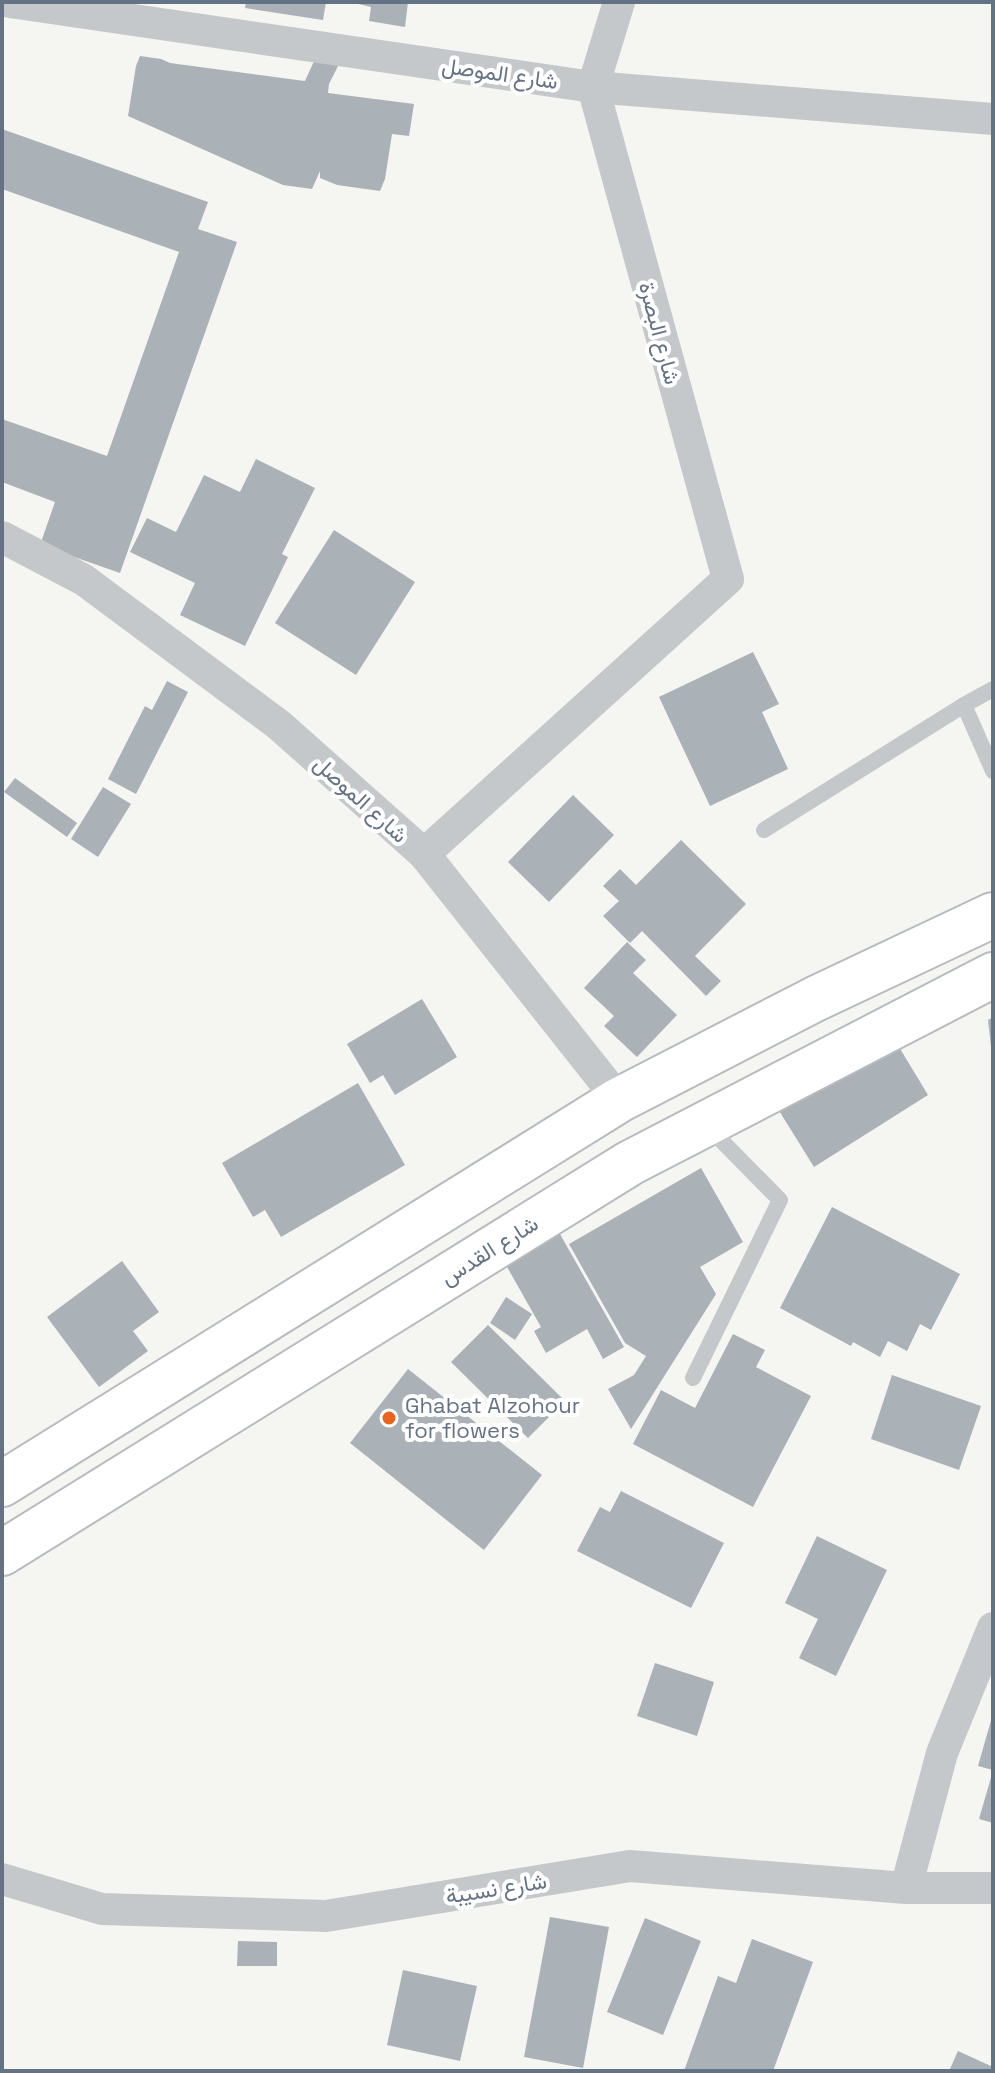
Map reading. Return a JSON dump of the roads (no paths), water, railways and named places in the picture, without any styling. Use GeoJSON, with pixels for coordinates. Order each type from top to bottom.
{"type":"FeatureCollection","features":[{"type":"Feature","properties":{"kind":"main road"},"geometry":{"type":"LineString","coordinates":[[2,1484],[619,1100],[815,999],[993,915]]}},
{"type":"Feature","properties":{"kind":"main road","name":"شارع القدس"},"geometry":{"type":"LineString","coordinates":[[2,1553],[630,1163],[993,975]]}},
{"type":"Feature","properties":{"kind":"street","name":"شارع الموصل"},"geometry":{"type":"LineString","coordinates":[[10,2],[593,87],[993,119]]}},
{"type":"Feature","properties":{"kind":"street"},"geometry":{"type":"LineString","coordinates":[[593,87],[619,2]]}},
{"type":"Feature","properties":{"kind":"street","name":"شارع البصرة"},"geometry":{"type":"LineString","coordinates":[[593,87],[728,579]]}},
{"type":"Feature","properties":{"kind":"street","name":"شارع الموصل"},"geometry":{"type":"LineString","coordinates":[[2,537],[84,580],[279,725],[424,854],[728,579]]}},
{"type":"Feature","properties":{"kind":"street"},"geometry":{"type":"LineString","coordinates":[[424,854],[619,1100]]}},
{"type":"Feature","properties":{"kind":"street"},"geometry":{"type":"LineString","coordinates":[[906,1888],[942,1753],[993,1628]]}},
{"type":"Feature","properties":{"kind":"street","name":"شارع نسيبة"},"geometry":{"type":"LineString","coordinates":[[2,1879],[102,1909],[326,1916],[630,1866],[906,1888],[993,1888]]}},
{"type":"Feature","properties":{"kind":"lane"},"geometry":{"type":"LineString","coordinates":[[764,830],[993,689]]}},
{"type":"Feature","properties":{"kind":"lane"},"geometry":{"type":"LineString","coordinates":[[964,705],[993,771]]}},
{"type":"Feature","properties":{"kind":"lane"},"geometry":{"type":"LineString","coordinates":[[693,1378],[780,1200],[705,1124]]}},
{"type":"Feature","properties":{"kind":"place","name":"Ghabat Alzohour for flowers"},"geometry":{"type":"Point","coordinates":[389,1418]}}]}
